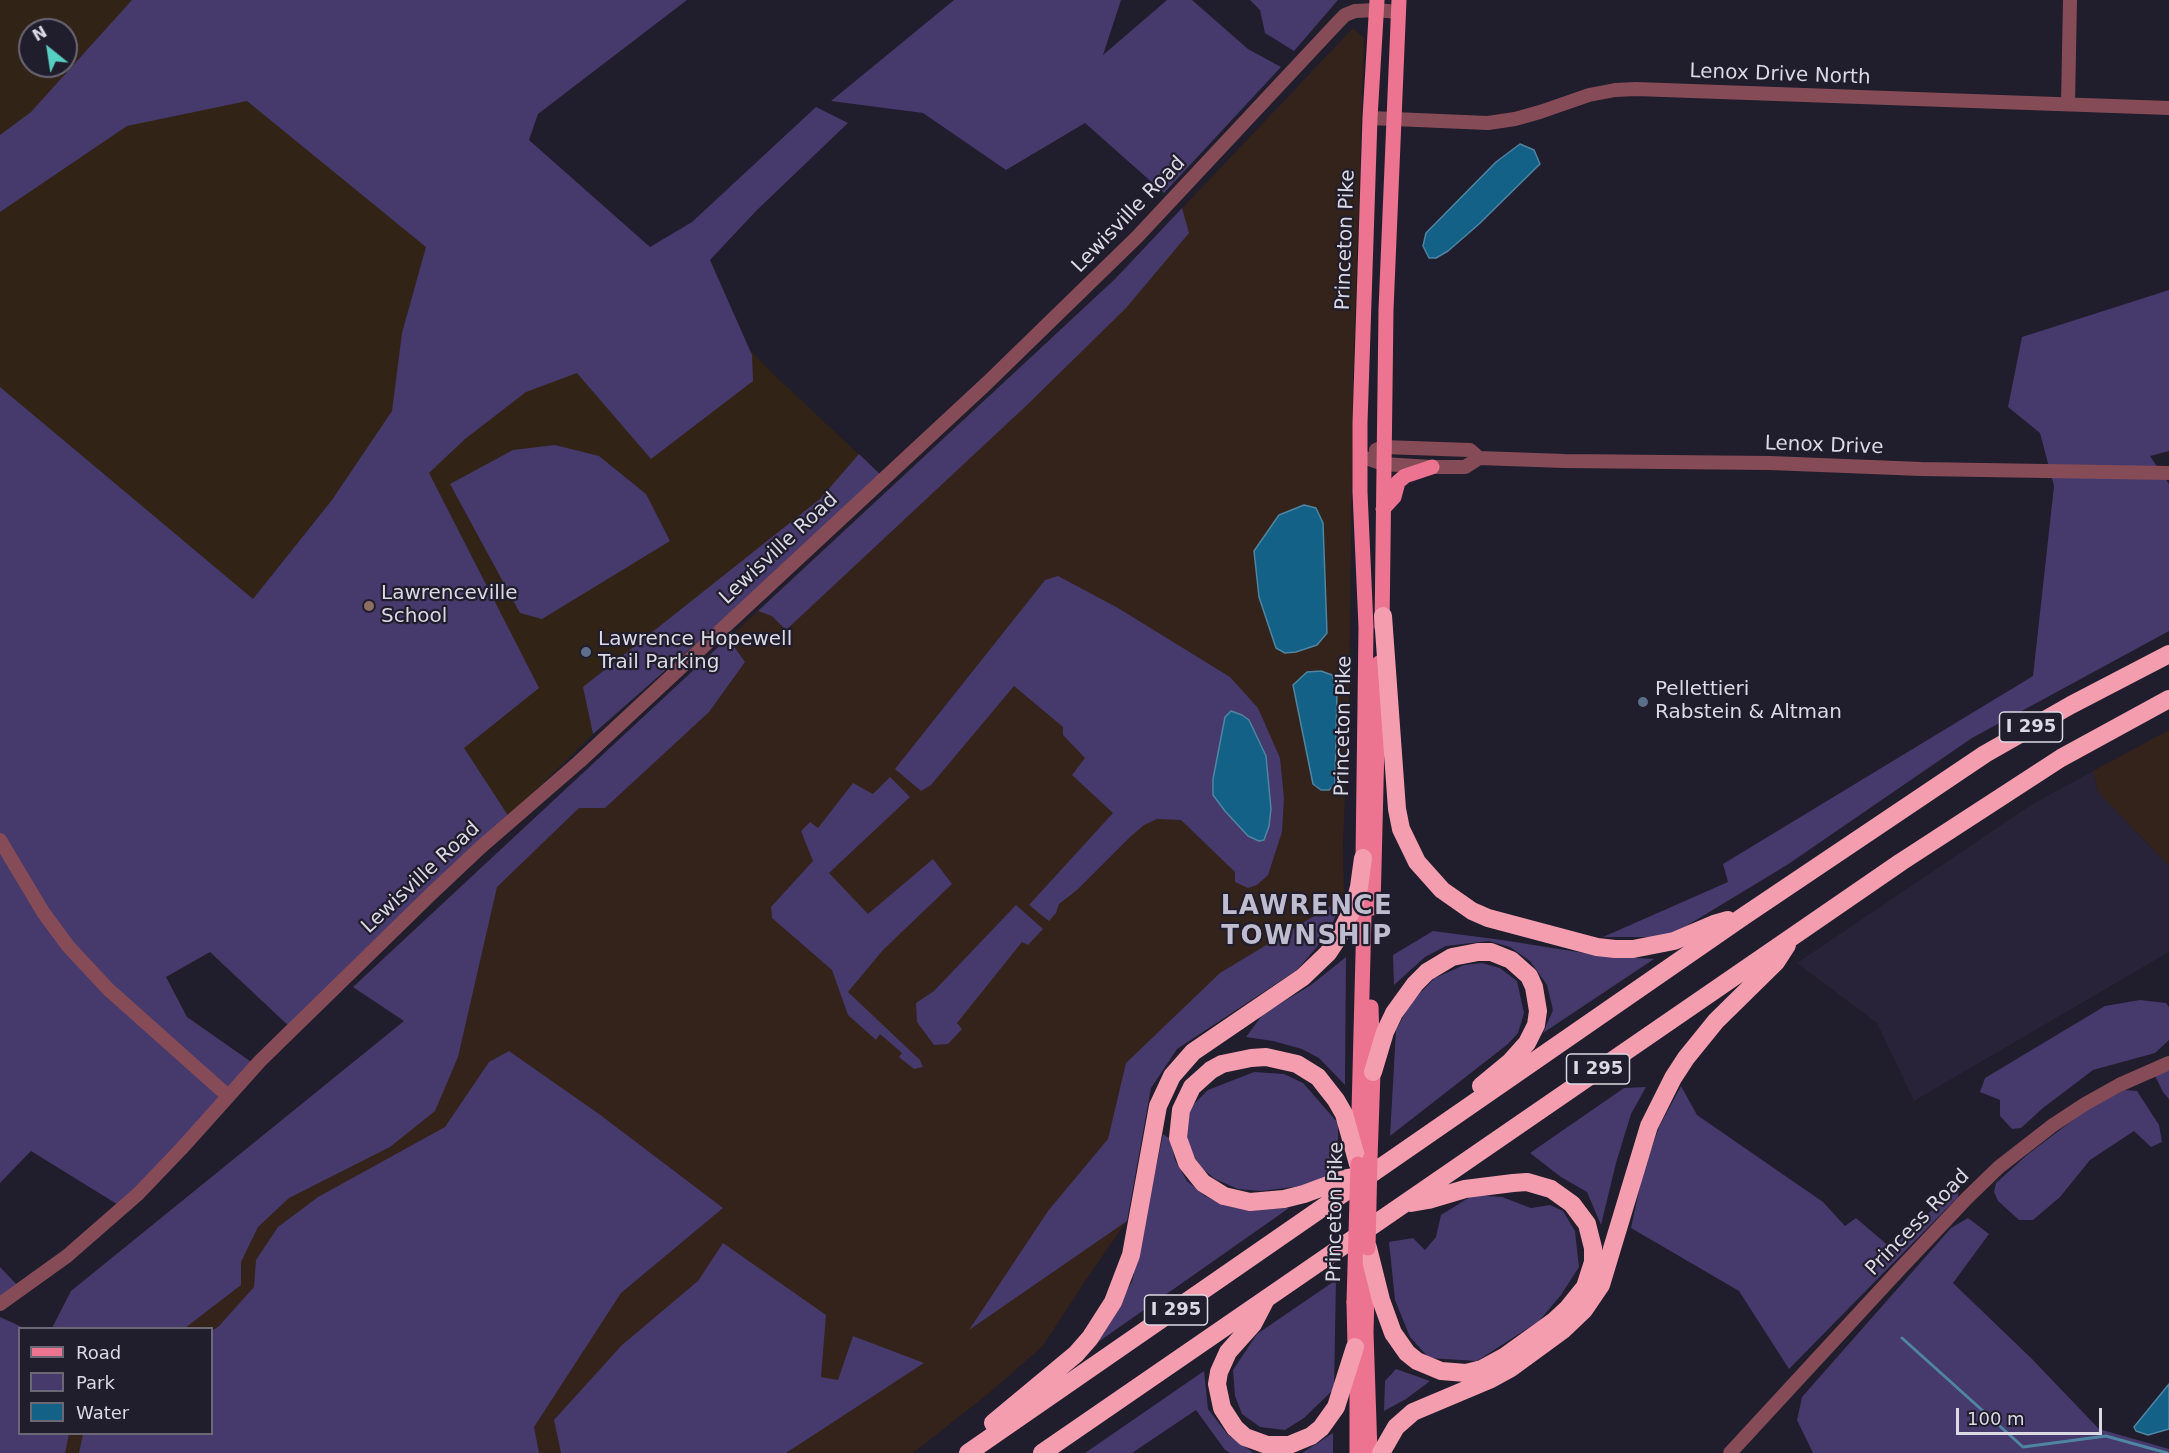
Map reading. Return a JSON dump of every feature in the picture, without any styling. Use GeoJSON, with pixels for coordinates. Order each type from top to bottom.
{"type":"FeatureCollection","features":[{"type":"Feature","properties":{"kind":"highway"},"geometry":{"type":"LineString","coordinates":[[1383,616],[1397,809],[1401,829],[1428,876],[1442,890],[1472,911],[1488,918],[1614,950],[1632,950],[1662,944],[1714,924],[1744,916]]}},
{"type":"Feature","properties":{"kind":"highway","name":"I 295"},"geometry":{"type":"LineString","coordinates":[[973,1450],[1744,916],[1985,754],[2169,654]]}},
{"type":"Feature","properties":{"kind":"highway","name":"I 295"},"geometry":{"type":"LineString","coordinates":[[1042,1453],[1900,862],[2009,790],[2110,730],[2169,699]]}},
{"type":"Feature","properties":{"kind":"highway"},"geometry":{"type":"LineString","coordinates":[[973,1450],[993,1422],[1076,1354],[1090,1338],[1113,1302],[1133,1251],[1158,1106],[1172,1076],[1193,1052],[1303,977],[1328,953],[1354,906],[1363,858]]}},
{"type":"Feature","properties":{"kind":"highway"},"geometry":{"type":"LineString","coordinates":[[1382,1453],[1396,1427],[1413,1412],[1489,1380],[1511,1368],[1563,1330],[1584,1310],[1601,1285],[1649,1126],[1673,1078],[1700,1039],[1776,962],[1793,936]]}},
{"type":"Feature","properties":{"kind":"highway"},"geometry":{"type":"LineString","coordinates":[[1373,1072],[1385,1032],[1394,1013],[1427,972],[1439,963],[1465,953],[1491,952],[1511,960],[1528,976],[1534,987],[1538,1011],[1536,1025],[1532,1036],[1522,1050],[1465,1097],[1456,1116]]}},
{"type":"Feature","properties":{"kind":"highway"},"geometry":{"type":"LineString","coordinates":[[1358,1164],[1359,1112],[1305,1068],[1282,1060],[1251,1058],[1222,1064],[1197,1082],[1186,1097],[1181,1110],[1178,1138],[1187,1163],[1198,1179],[1214,1191],[1237,1200],[1260,1202],[1284,1199],[1347,1178],[1375,1173]]}},
{"type":"Feature","properties":{"kind":"highway"},"geometry":{"type":"LineString","coordinates":[[1368,1248],[1367,1301],[1407,1353],[1428,1367],[1441,1371],[1466,1372],[1482,1368],[1504,1357],[1554,1321],[1581,1293],[1590,1274],[1593,1248],[1587,1224],[1572,1204],[1551,1189],[1527,1182],[1513,1183],[1465,1189],[1405,1204]]}},
{"type":"Feature","properties":{"kind":"highway"},"geometry":{"type":"LineString","coordinates":[[1267,1298],[1253,1324],[1228,1352],[1219,1372],[1218,1390],[1222,1408],[1235,1428],[1245,1437],[1256,1442],[1279,1446],[1300,1442],[1321,1428],[1336,1407],[1355,1347]]}},
{"type":"Feature","properties":{"kind":"main road","name":"Princeton Pike"},"geometry":{"type":"LineString","coordinates":[[1368,1248],[1359,1112],[1364,915],[1366,627],[1360,456],[1370,118],[1376,5]]}},
{"type":"Feature","properties":{"kind":"main road","name":"Princeton Pike"},"geometry":{"type":"LineString","coordinates":[[1359,1112],[1373,1072],[1371,999],[1380,652],[1383,616],[1383,447],[1398,6]]}},
{"type":"Feature","properties":{"kind":"main road"},"geometry":{"type":"LineString","coordinates":[[1383,509],[1394,498],[1398,482],[1405,476],[1432,467]]}},
{"type":"Feature","properties":{"kind":"main road","name":"Princeton Pike"},"geometry":{"type":"LineString","coordinates":[[1358,1164],[1367,1301],[1370,1453]]}},
{"type":"Feature","properties":{"kind":"main road","name":"Princeton Pike"},"geometry":{"type":"LineString","coordinates":[[1357,1453],[1355,1347],[1367,1301]]}},
{"type":"Feature","properties":{"kind":"street"},"geometry":{"type":"LineString","coordinates":[[2068,104],[2070,0]]}},
{"type":"Feature","properties":{"kind":"street","name":"Lewisville Road"},"geometry":{"type":"LineString","coordinates":[[0,1304],[67,1256],[122,1209],[303,1018],[430,895],[579,762],[987,383],[1137,237],[1345,15],[1376,5],[1398,6]]}},
{"type":"Feature","properties":{"kind":"street","name":"Lenox Drive North"},"geometry":{"type":"LineString","coordinates":[[1370,118],[1488,123],[1515,119],[1589,95],[1615,90],[2169,108]]}},
{"type":"Feature","properties":{"kind":"street","name":"Lenox Drive"},"geometry":{"type":"LineString","coordinates":[[1360,456],[1383,447],[1470,450],[1479,458]]}},
{"type":"Feature","properties":{"kind":"street","name":"Lenox Drive"},"geometry":{"type":"LineString","coordinates":[[1360,456],[1383,464],[1432,467],[1465,467],[1479,458],[2169,473]]}},
{"type":"Feature","properties":{"kind":"street"},"geometry":{"type":"LineString","coordinates":[[0,840],[43,912],[68,946],[108,989],[228,1096]]}},
{"type":"Feature","properties":{"kind":"street","name":"Princess Road"},"geometry":{"type":"LineString","coordinates":[[1730,1453],[1906,1263],[2000,1167],[2045,1131],[2085,1104],[2119,1085],[2169,1063]]}},
{"type":"Feature","properties":{"kind":"shaded area","name":"Lawrenceville School"},"geometry":{"type":"Polygon","coordinates":[[[0,0],[249,0],[651,247],[771,372],[884,478],[593,734],[292,1029],[210,952],[166,977],[187,1017],[257,1066],[0,1125],[0,0]]]}},
{"type":"Feature","properties":{"kind":"shaded area"},"geometry":{"type":"Polygon","coordinates":[[[1353,28],[1364,38],[1353,380],[1349,704],[1343,842],[1344,898],[1327,935],[1297,970],[1177,1049],[1151,1088],[1127,1221],[1043,1346],[988,1394],[913,1453],[0,1453],[0,1317],[22,1327],[18,1327],[18,1435],[213,1435],[213,1327],[53,1327],[71,1291],[404,1021],[353,987],[1115,279],[1353,28]]]}},
{"type":"Feature","properties":{"kind":"shaded area"},"geometry":{"type":"Polygon","coordinates":[[[2169,730],[2169,866],[2098,792],[2093,771],[2169,730]]]}},
{"type":"Feature","properties":{"kind":"shaded area"},"geometry":{"type":"Polygon","coordinates":[[[2093,771],[2098,792],[2169,866],[2169,952],[1914,1101],[1877,1023],[1797,963],[2031,805],[2093,771]]]}},
{"type":"Feature","properties":{"kind":"green space","name":"Lawrenceville School"},"geometry":{"type":"Polygon","coordinates":[[[132,0],[687,0],[538,114],[529,140],[650,247],[692,222],[816,107],[848,123],[757,210],[710,260],[752,355],[753,381],[651,459],[577,373],[526,392],[465,439],[429,473],[539,688],[464,748],[509,817],[292,1029],[210,952],[166,977],[187,1017],[257,1066],[120,1206],[31,1151],[0,1183],[0,387],[253,599],[332,500],[392,411],[402,333],[426,247],[247,101],[127,126],[0,212],[0,135],[31,112],[62,78],[78,78],[78,60],[132,0]]]}},
{"type":"Feature","properties":{"kind":"green space"},"geometry":{"type":"Polygon","coordinates":[[[954,0],[1121,0],[1103,55],[1167,0],[1192,0],[1248,49],[1281,67],[1164,193],[1085,123],[1006,170],[923,113],[831,101],[954,0]]]}},
{"type":"Feature","properties":{"kind":"green space"},"geometry":{"type":"Polygon","coordinates":[[[1250,0],[1338,0],[1294,51],[1265,33],[1260,10],[1250,0]]]}},
{"type":"Feature","properties":{"kind":"green space"},"geometry":{"type":"Polygon","coordinates":[[[1182,208],[1189,233],[1126,308],[1027,405],[786,630],[772,616],[758,611],[1115,279],[1182,208]]]}},
{"type":"Feature","properties":{"kind":"green space"},"geometry":{"type":"Polygon","coordinates":[[[2169,290],[2169,451],[2150,456],[2169,484],[2169,631],[1972,738],[1787,865],[1668,937],[1603,937],[1728,882],[1723,864],[2033,676],[2054,486],[2040,433],[2008,407],[2022,337],[2169,290]]]}},
{"type":"Feature","properties":{"kind":"green space"},"geometry":{"type":"Polygon","coordinates":[[[555,445],[599,456],[646,494],[670,541],[542,619],[520,613],[450,484],[513,450],[555,445]]]}},
{"type":"Feature","properties":{"kind":"green space"},"geometry":{"type":"Polygon","coordinates":[[[859,454],[884,478],[593,734],[583,687],[820,499],[859,454]]]}},
{"type":"Feature","properties":{"kind":"green space"},"geometry":{"type":"Polygon","coordinates":[[[1058,576],[1118,608],[1230,677],[1258,708],[1280,758],[1284,798],[1282,832],[1268,875],[1257,885],[1248,888],[1235,882],[1235,872],[1181,820],[1157,819],[1144,825],[1130,837],[1077,890],[1059,904],[1056,913],[1049,921],[1029,905],[1113,813],[1072,775],[1085,758],[1063,735],[1063,727],[1014,686],[931,785],[921,791],[895,769],[1045,580],[1058,576]]]}},
{"type":"Feature","properties":{"kind":"green space"},"geometry":{"type":"Polygon","coordinates":[[[728,638],[745,662],[709,712],[605,808],[579,808],[497,887],[458,1057],[435,1111],[390,1147],[289,1198],[258,1227],[241,1262],[241,1285],[186,1327],[53,1327],[71,1291],[404,1021],[353,987],[728,638]]]}},
{"type":"Feature","properties":{"kind":"green space"},"geometry":{"type":"Polygon","coordinates":[[[890,777],[910,797],[829,873],[868,914],[933,859],[952,884],[883,950],[848,992],[920,1060],[923,1067],[914,1069],[899,1057],[902,1053],[880,1034],[876,1040],[848,1015],[832,970],[772,918],[771,907],[813,861],[801,831],[810,822],[818,828],[853,783],[873,794],[890,777]]]}},
{"type":"Feature","properties":{"kind":"green space"},"geometry":{"type":"Polygon","coordinates":[[[1344,898],[1327,935],[1297,970],[1177,1049],[1151,1088],[1127,1221],[969,1330],[1048,1211],[1108,1139],[1126,1063],[1220,973],[1344,898]]]}},
{"type":"Feature","properties":{"kind":"green space"},"geometry":{"type":"Polygon","coordinates":[[[1016,905],[1043,929],[1028,945],[1022,942],[957,1023],[962,1029],[948,1044],[934,1045],[917,1022],[916,1003],[934,991],[1016,905]]]}},
{"type":"Feature","properties":{"kind":"green space"},"geometry":{"type":"Polygon","coordinates":[[[1433,931],[1603,956],[1654,959],[1543,1033],[1553,1010],[1547,985],[1530,961],[1510,947],[1489,941],[1446,946],[1425,957],[1394,985],[1393,955],[1433,931]]]}},
{"type":"Feature","properties":{"kind":"green space"},"geometry":{"type":"Polygon","coordinates":[[[1346,957],[1345,1085],[1319,1058],[1302,1049],[1246,1037],[1263,1014],[1311,985],[1346,957]]]}},
{"type":"Feature","properties":{"kind":"green space"},"geometry":{"type":"Polygon","coordinates":[[[1482,963],[1500,968],[1517,981],[1524,1013],[1518,1033],[1508,1044],[1390,1136],[1396,1030],[1411,1002],[1435,978],[1464,965],[1482,963]]]}},
{"type":"Feature","properties":{"kind":"green space"},"geometry":{"type":"Polygon","coordinates":[[[2140,1000],[2166,1003],[2169,1007],[2169,1040],[2155,1053],[2093,1070],[2021,1128],[2012,1129],[2000,1116],[2000,1100],[1980,1092],[1985,1078],[2105,1006],[2140,1000]]]}},
{"type":"Feature","properties":{"kind":"green space"},"geometry":{"type":"Polygon","coordinates":[[[509,1051],[599,1114],[723,1208],[621,1293],[534,1427],[539,1453],[79,1453],[83,1435],[213,1435],[213,1330],[254,1287],[256,1260],[278,1227],[318,1197],[445,1127],[489,1062],[509,1051]]]}},
{"type":"Feature","properties":{"kind":"green space"},"geometry":{"type":"Polygon","coordinates":[[[2169,1070],[2169,1099],[2155,1076],[2169,1070]]]}},
{"type":"Feature","properties":{"kind":"green space"},"geometry":{"type":"Polygon","coordinates":[[[1254,1072],[1284,1074],[1303,1083],[1338,1123],[1338,1166],[1317,1184],[1261,1191],[1238,1189],[1215,1179],[1194,1157],[1188,1142],[1186,1126],[1191,1107],[1208,1090],[1254,1072]]]}},
{"type":"Feature","properties":{"kind":"green space"},"geometry":{"type":"Polygon","coordinates":[[[1681,1086],[1697,1115],[1823,1202],[1845,1226],[1856,1218],[1891,1248],[1959,1185],[1958,1197],[1789,1369],[1739,1291],[1631,1228],[1642,1177],[1659,1127],[1681,1086]]]}},
{"type":"Feature","properties":{"kind":"green space"},"geometry":{"type":"Polygon","coordinates":[[[1646,1087],[1631,1114],[1601,1225],[1587,1192],[1561,1177],[1530,1153],[1624,1088],[1646,1087]]]}},
{"type":"Feature","properties":{"kind":"green space"},"geometry":{"type":"Polygon","coordinates":[[[2124,1090],[2137,1091],[2159,1125],[2162,1142],[2151,1147],[2134,1131],[2090,1160],[2060,1197],[2033,1220],[2019,1220],[1998,1201],[1994,1192],[1996,1183],[2027,1155],[2086,1110],[2124,1090]]]}},
{"type":"Feature","properties":{"kind":"green space"},"geometry":{"type":"Polygon","coordinates":[[[1163,1134],[1170,1139],[1175,1160],[1187,1181],[1205,1196],[1225,1205],[1246,1210],[1289,1208],[1094,1345],[1132,1282],[1163,1134]]]}},
{"type":"Feature","properties":{"kind":"green space"},"geometry":{"type":"Polygon","coordinates":[[[1473,1195],[1502,1197],[1531,1208],[1550,1205],[1563,1211],[1575,1231],[1579,1267],[1561,1295],[1539,1321],[1477,1361],[1429,1358],[1410,1337],[1395,1300],[1389,1242],[1413,1238],[1425,1250],[1436,1237],[1441,1215],[1473,1195]]]}},
{"type":"Feature","properties":{"kind":"green space"},"geometry":{"type":"Polygon","coordinates":[[[1968,1218],[1989,1234],[1953,1283],[2032,1359],[2099,1429],[2169,1449],[2169,1453],[1813,1453],[1797,1420],[1802,1397],[1951,1228],[1968,1218]]]}},
{"type":"Feature","properties":{"kind":"green space"},"geometry":{"type":"Polygon","coordinates":[[[723,1243],[826,1315],[821,1377],[838,1380],[853,1336],[924,1363],[786,1453],[561,1453],[554,1420],[622,1345],[698,1281],[723,1243]]]}},
{"type":"Feature","properties":{"kind":"green space"},"geometry":{"type":"Polygon","coordinates":[[[0,1267],[21,1289],[0,1304],[0,1267]]]}},
{"type":"Feature","properties":{"kind":"green space"},"geometry":{"type":"Polygon","coordinates":[[[1336,1280],[1334,1389],[1304,1418],[1285,1430],[1260,1427],[1242,1414],[1235,1396],[1233,1370],[1257,1334],[1336,1280]]]}},
{"type":"Feature","properties":{"kind":"green space"},"geometry":{"type":"Polygon","coordinates":[[[0,1317],[22,1327],[18,1327],[18,1435],[69,1435],[65,1453],[0,1453],[0,1317]]]}},
{"type":"Feature","properties":{"kind":"green space"},"geometry":{"type":"Polygon","coordinates":[[[1396,1369],[1430,1381],[1406,1399],[1384,1411],[1385,1381],[1396,1369]]]}},
{"type":"Feature","properties":{"kind":"green space"},"geometry":{"type":"Polygon","coordinates":[[[1204,1371],[1208,1409],[1228,1435],[1254,1453],[1230,1453],[1225,1450],[1196,1410],[1132,1453],[1085,1453],[1204,1371]]]}},
{"type":"Feature","properties":{"kind":"green space"},"geometry":{"type":"Polygon","coordinates":[[[1333,1433],[1333,1453],[1302,1453],[1333,1433]]]}},
{"type":"Feature","properties":{"kind":"water"},"geometry":{"type":"Polygon","coordinates":[[[1520,144],[1534,150],[1540,164],[1448,251],[1436,258],[1429,258],[1423,246],[1426,233],[1496,162],[1520,144]]]}},
{"type":"Feature","properties":{"kind":"water"},"geometry":{"type":"Polygon","coordinates":[[[1304,505],[1316,508],[1323,523],[1327,633],[1317,645],[1285,653],[1276,648],[1259,597],[1254,551],[1279,515],[1304,505]]]}},
{"type":"Feature","properties":{"kind":"water"},"geometry":{"type":"Polygon","coordinates":[[[1321,671],[1332,675],[1337,689],[1335,784],[1329,790],[1321,790],[1313,784],[1293,685],[1307,672],[1321,671]]]}},
{"type":"Feature","properties":{"kind":"water"},"geometry":{"type":"Polygon","coordinates":[[[1231,711],[1249,720],[1266,756],[1271,809],[1264,840],[1259,841],[1248,836],[1213,795],[1213,779],[1225,717],[1231,711]]]}},
{"type":"Feature","properties":{"kind":"water"},"geometry":{"type":"Polygon","coordinates":[[[2169,1384],[2169,1429],[2148,1435],[2136,1431],[2134,1427],[2169,1384]]]}},
{"type":"Feature","properties":{"kind":"waterway"},"geometry":{"type":"LineString","coordinates":[[1902,1338],[2023,1447],[2106,1436],[2167,1453]]}},
{"type":"Feature","properties":{"kind":"place","name":"Lawrenceville School"},"geometry":{"type":"Point","coordinates":[369,606]}},
{"type":"Feature","properties":{"kind":"place","name":"Lawrence Hopewell Trail Parking"},"geometry":{"type":"Point","coordinates":[586,652]}},
{"type":"Feature","properties":{"kind":"place","name":"Pellettieri Rabstein & Altman"},"geometry":{"type":"Point","coordinates":[1643,702]}},
{"type":"Feature","properties":{"kind":"district","name":"LAWRENCE TOWNSHIP"},"geometry":{"type":"Point","coordinates":[1307,922]}}]}
